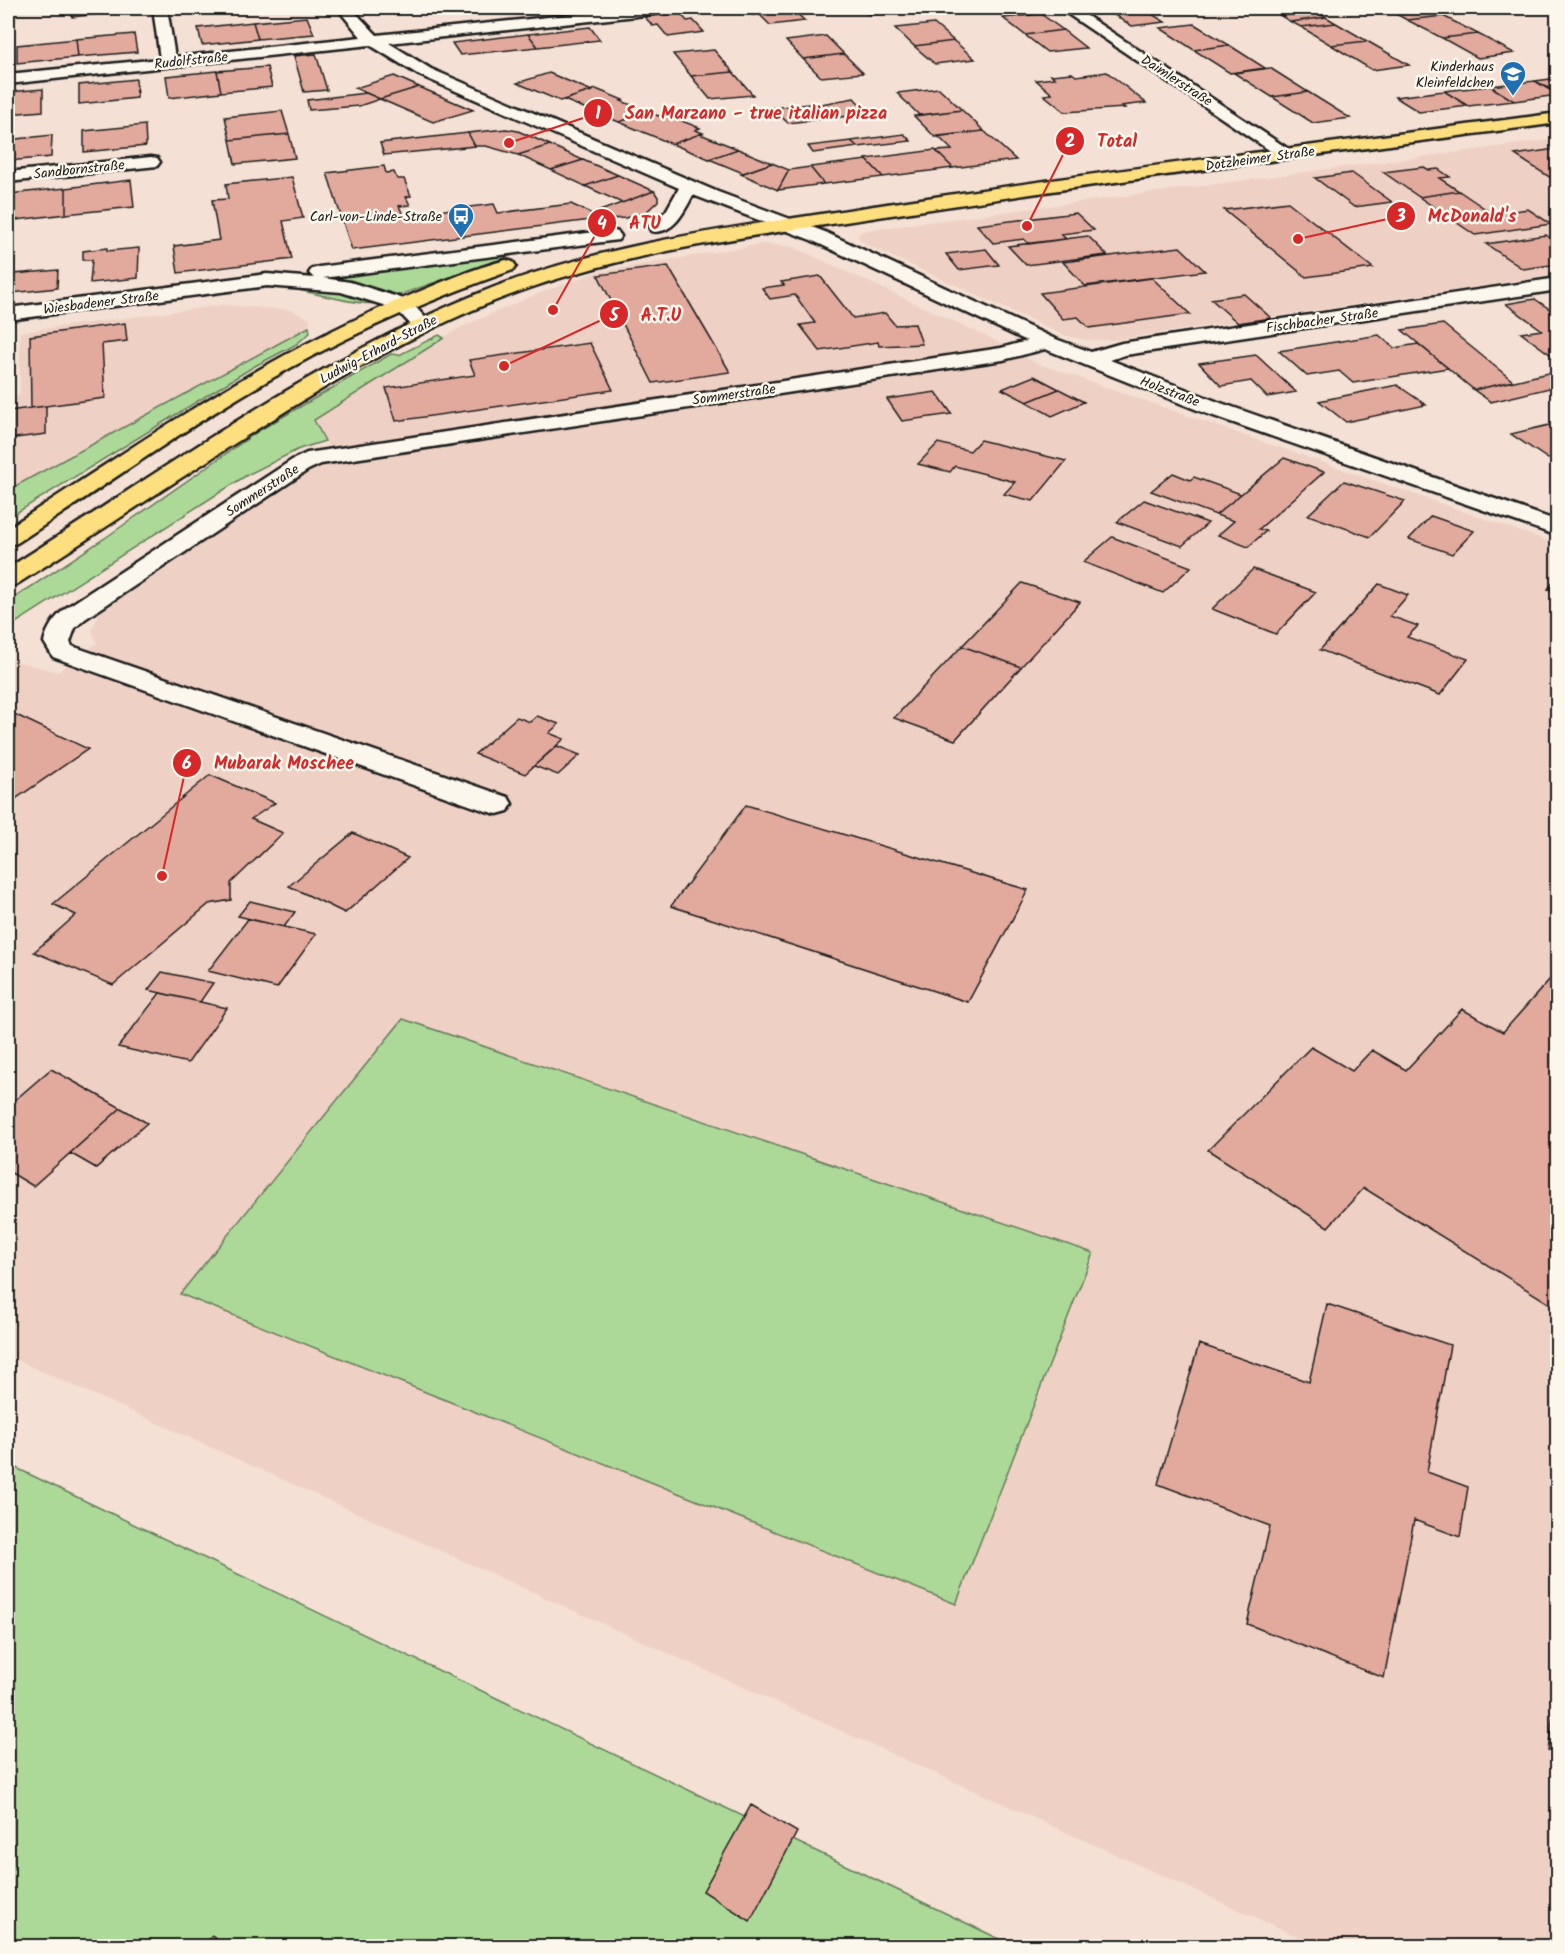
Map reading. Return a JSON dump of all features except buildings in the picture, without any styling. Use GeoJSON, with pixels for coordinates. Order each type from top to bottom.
{"type":"FeatureCollection","features":[{"type":"Feature","properties":{"kind":"main road","name":"Dotzheimer Straße"},"geometry":{"type":"LineString","coordinates":[[794,225],[963,197],[1557,118]]}},
{"type":"Feature","properties":{"kind":"main road","name":"Dotzheimer Straße"},"geometry":{"type":"LineString","coordinates":[[763,214],[963,197]]}},
{"type":"Feature","properties":{"kind":"main road","name":"Ludwig-Erhard-Straße"},"geometry":{"type":"LineString","coordinates":[[8,538],[190,420],[284,363],[403,305],[454,284],[536,256],[611,236],[658,227],[763,214]]}},
{"type":"Feature","properties":{"kind":"main road","name":"Ludwig-Erhard-Straße"},"geometry":{"type":"LineString","coordinates":[[8,579],[327,376],[421,324],[498,292],[590,262],[650,247],[794,225]]}},
{"type":"Feature","properties":{"kind":"street"},"geometry":{"type":"LineString","coordinates":[[160,8],[168,63]]}},
{"type":"Feature","properties":{"kind":"street"},"geometry":{"type":"LineString","coordinates":[[344,8],[361,29],[375,41],[425,72],[689,186],[794,225]]}},
{"type":"Feature","properties":{"kind":"street","name":"Rudolfstraße"},"geometry":{"type":"LineString","coordinates":[[8,79],[666,8]]}},
{"type":"Feature","properties":{"kind":"street","name":"Daimlerstraße"},"geometry":{"type":"LineString","coordinates":[[1066,8],[1287,154]]}},
{"type":"Feature","properties":{"kind":"street","name":"Sandbornstraße"},"geometry":{"type":"LineString","coordinates":[[8,177],[151,162]]}},
{"type":"Feature","properties":{"kind":"street"},"geometry":{"type":"LineString","coordinates":[[658,227],[675,214],[689,186]]}},
{"type":"Feature","properties":{"kind":"street","name":"Holzstraße"},"geometry":{"type":"LineString","coordinates":[[794,225],[1088,360],[1213,408],[1557,529]]}},
{"type":"Feature","properties":{"kind":"street"},"geometry":{"type":"LineString","coordinates":[[267,280],[611,236]]}},
{"type":"Feature","properties":{"kind":"street","name":"Wiesbadener Straße"},"geometry":{"type":"LineString","coordinates":[[8,314],[267,280],[343,286],[403,305],[421,324]]}},
{"type":"Feature","properties":{"kind":"street","name":"Fischbacher Straße"},"geometry":{"type":"LineString","coordinates":[[1088,360],[1122,349],[1305,324],[1447,302],[1462,297],[1557,284]]}},
{"type":"Feature","properties":{"kind":"street","name":"Wiesbadener Straße"},"geometry":{"type":"LineString","coordinates":[[195,290],[275,293],[311,298],[373,318],[421,324]]}},
{"type":"Feature","properties":{"kind":"street","name":"Sommerstraße"},"geometry":{"type":"LineString","coordinates":[[497,804],[62,651],[57,642],[59,631],[65,621],[76,613],[300,465],[315,458],[1003,354],[1046,342]]}},
{"type":"Feature","properties":{"kind":"shaded area"},"geometry":{"type":"Polygon","coordinates":[[[1557,139],[1557,275],[1112,340],[1086,340],[1066,336],[865,244],[858,237],[859,233],[868,230],[1557,139]]]}},
{"type":"Feature","properties":{"kind":"shaded area"},"geometry":{"type":"Polygon","coordinates":[[[762,244],[793,247],[990,338],[1036,363],[1557,544],[1557,1946],[1319,1946],[8,1356],[8,659],[58,672],[97,643],[92,631],[99,613],[111,598],[311,469],[336,461],[314,420],[459,328],[542,292],[598,272],[762,244]]]}},
{"type":"Feature","properties":{"kind":"shaded area"},"geometry":{"type":"Polygon","coordinates":[[[223,305],[291,310],[310,319],[309,327],[8,490],[8,397],[20,395],[20,332],[223,305]]]}},
{"type":"Feature","properties":{"kind":"green space"},"geometry":{"type":"Polygon","coordinates":[[[524,251],[399,295],[337,278],[524,251]]]}},
{"type":"Feature","properties":{"kind":"green space"},"geometry":{"type":"Polygon","coordinates":[[[294,285],[326,289],[374,303],[348,301],[292,289],[294,285]]]}},
{"type":"Feature","properties":{"kind":"green space"},"geometry":{"type":"Polygon","coordinates":[[[309,327],[310,333],[295,345],[253,367],[8,518],[8,490],[309,327]]]}},
{"type":"Feature","properties":{"kind":"green space"},"geometry":{"type":"Polygon","coordinates":[[[439,335],[444,338],[314,420],[325,441],[299,449],[247,475],[8,628],[8,602],[105,538],[260,430],[391,354],[399,355],[439,335]]]}},
{"type":"Feature","properties":{"kind":"green space"},"geometry":{"type":"Polygon","coordinates":[[[403,1019],[1093,1253],[956,1604],[180,1294],[403,1019]]]}},
{"type":"Feature","properties":{"kind":"green space"},"geometry":{"type":"Polygon","coordinates":[[[8,1464],[1014,1946],[8,1946],[8,1464]]]}},
{"type":"Feature","properties":{"kind":"place","name":"Kinderhaus Kleinfeldchen"},"geometry":{"type":"Point","coordinates":[1513,97]}},
{"type":"Feature","properties":{"kind":"place","name":"San Marzano - true italian pizza"},"geometry":{"type":"Point","coordinates":[509,143]}},
{"type":"Feature","properties":{"kind":"place","name":"Total"},"geometry":{"type":"Point","coordinates":[1027,226]}},
{"type":"Feature","properties":{"kind":"place","name":"Carl-von-Linde-Straße"},"geometry":{"type":"Point","coordinates":[461,239]}},
{"type":"Feature","properties":{"kind":"place","name":"McDonald's"},"geometry":{"type":"Point","coordinates":[1298,239]}},
{"type":"Feature","properties":{"kind":"place","name":"ATU"},"geometry":{"type":"Point","coordinates":[553,310]}},
{"type":"Feature","properties":{"kind":"place","name":"A.T.U"},"geometry":{"type":"Point","coordinates":[504,366]}},
{"type":"Feature","properties":{"kind":"place","name":"Mubarak Moschee"},"geometry":{"type":"Point","coordinates":[162,876]}}]}
